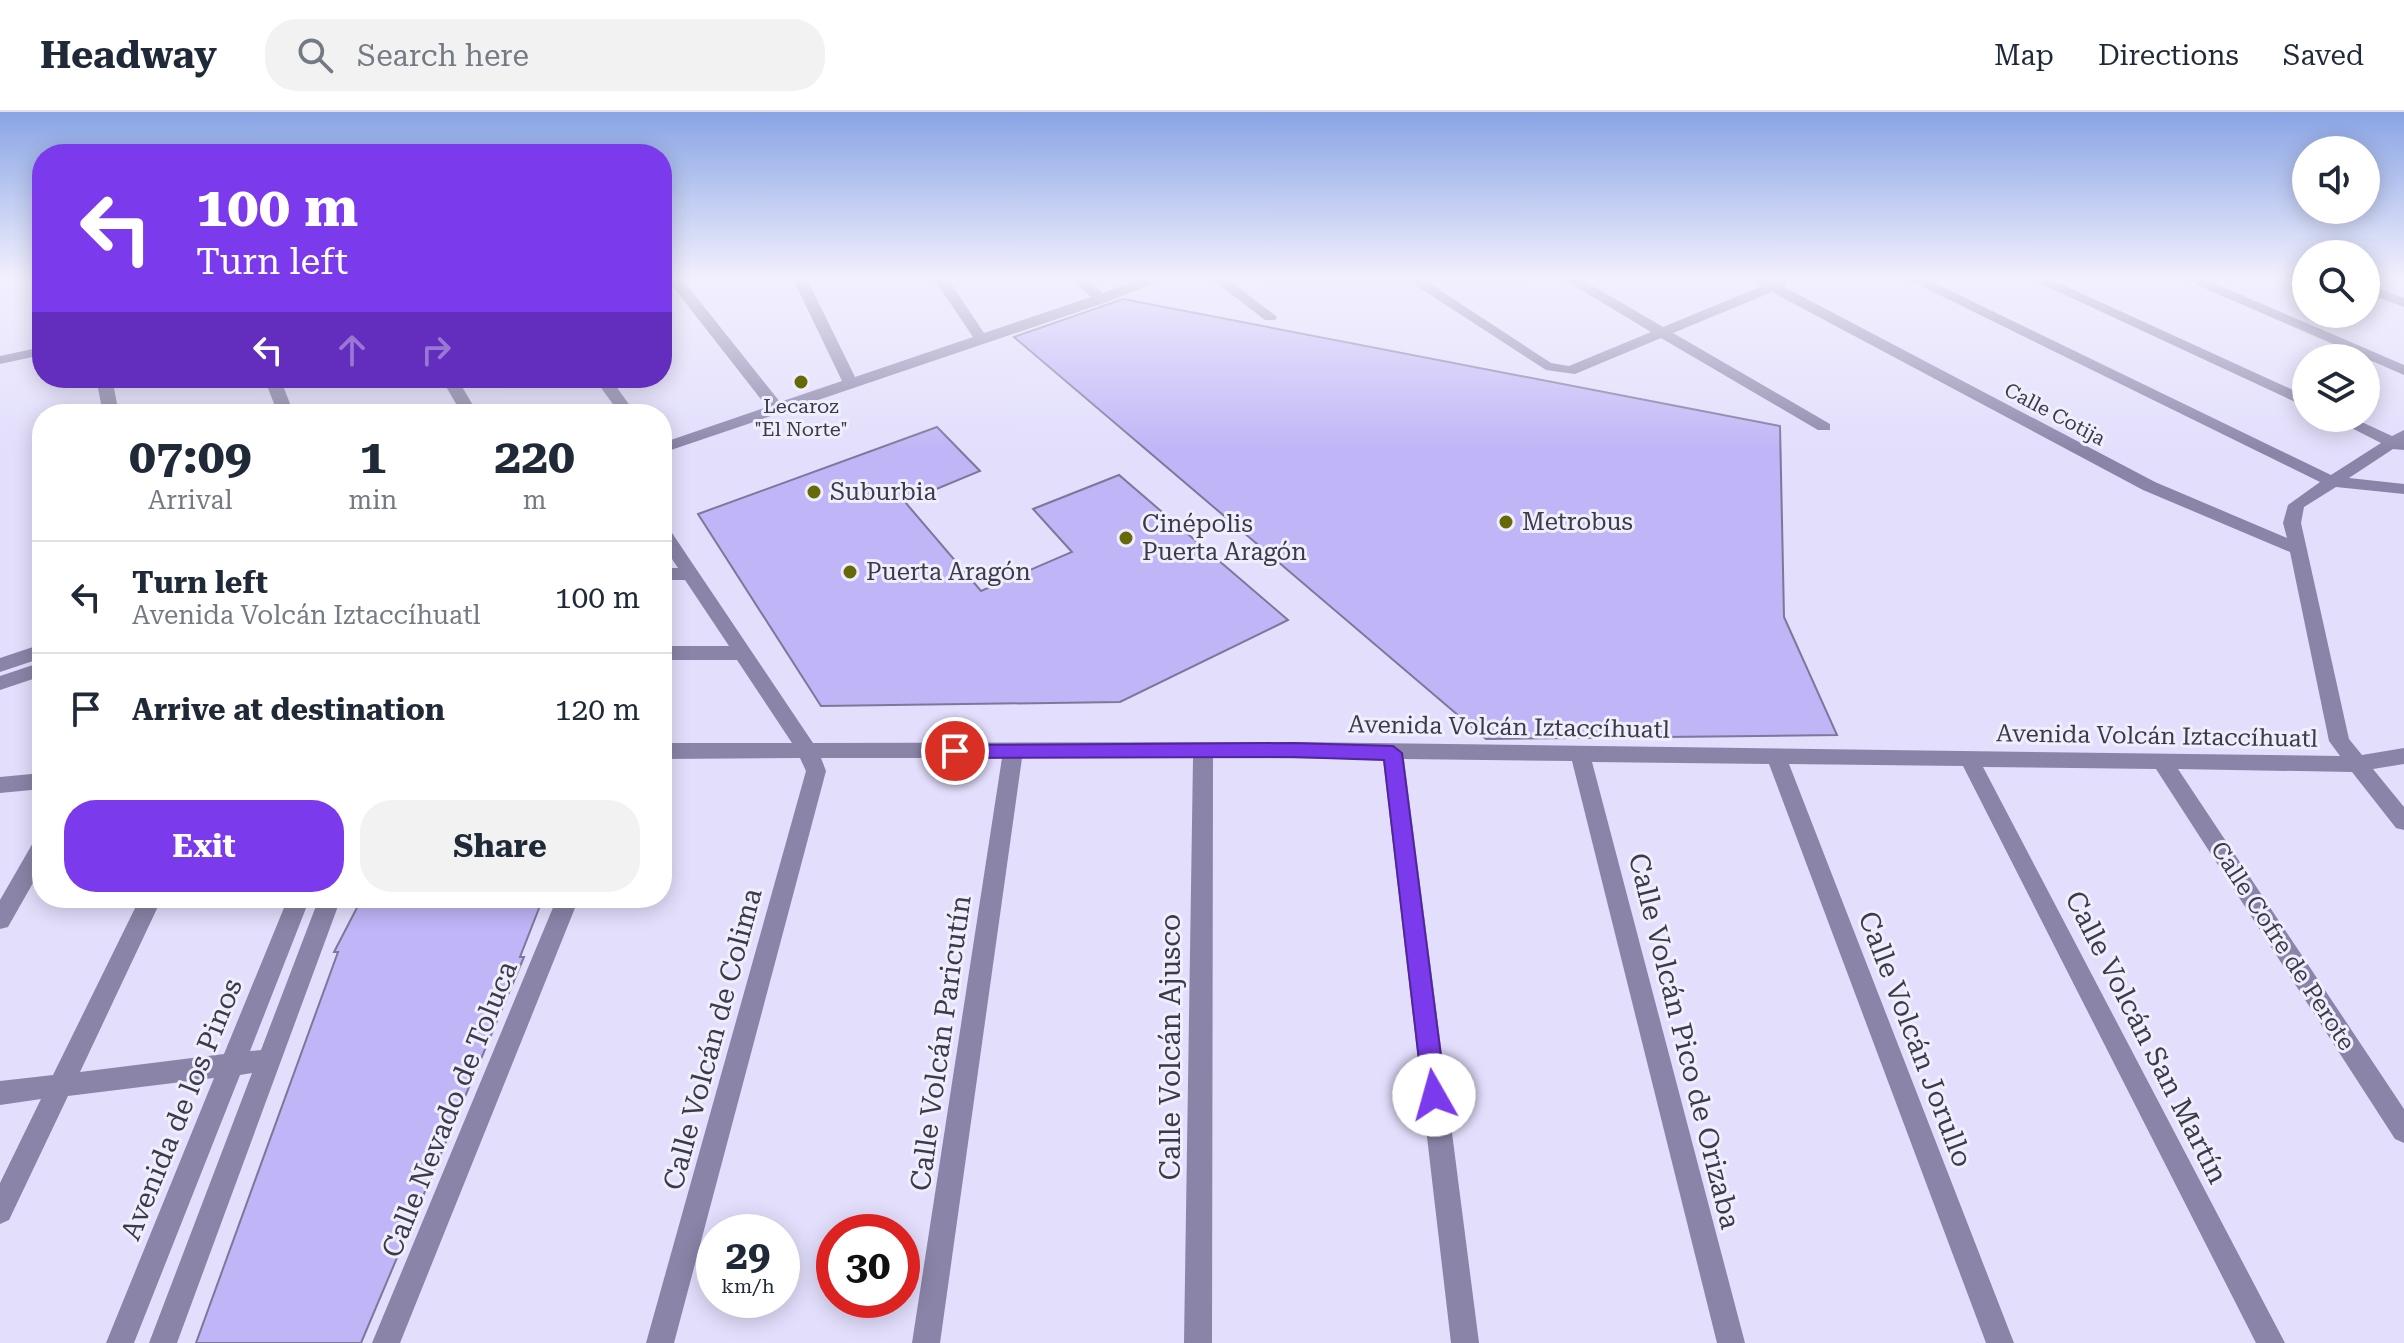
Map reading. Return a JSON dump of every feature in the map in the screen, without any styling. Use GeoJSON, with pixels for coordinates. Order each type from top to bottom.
{"type":"FeatureCollection","features":[{"type":"Feature","properties":{"kind":"street"},"geometry":{"type":"LineString","coordinates":[[720,336],[777,409]]}},
{"type":"Feature","properties":{"kind":"street"},"geometry":{"type":"LineString","coordinates":[[828,336],[851,385]]}},
{"type":"Feature","properties":{"kind":"street"},"geometry":{"type":"LineString","coordinates":[[980,336],[982,340]]}},
{"type":"Feature","properties":{"kind":"street"},"geometry":{"type":"LineString","coordinates":[[672,445],[992,336]]}},
{"type":"Feature","properties":{"kind":"street"},"geometry":{"type":"LineString","coordinates":[[1501,336],[1546,366],[1562,371],[1577,370],[1657,336]]}},
{"type":"Feature","properties":{"kind":"street"},"geometry":{"type":"LineString","coordinates":[[1667,336],[1824,427]]}},
{"type":"Feature","properties":{"kind":"street","name":"Calle Cotija"},"geometry":{"type":"LineString","coordinates":[[1866,336],[2149,486],[2297,549]]}},
{"type":"Feature","properties":{"kind":"street"},"geometry":{"type":"LineString","coordinates":[[2032,336],[2330,481],[2404,489]]}},
{"type":"Feature","properties":{"kind":"street"},"geometry":{"type":"LineString","coordinates":[[2163,336],[2292,396]]}},
{"type":"Feature","properties":{"kind":"street"},"geometry":{"type":"LineString","coordinates":[[2325,336],[2404,370]]}},
{"type":"Feature","properties":{"kind":"street"},"geometry":{"type":"LineString","coordinates":[[0,360],[32,353]]}},
{"type":"Feature","properties":{"kind":"street"},"geometry":{"type":"LineString","coordinates":[[2375,432],[2400,442]]}},
{"type":"Feature","properties":{"kind":"street"},"geometry":{"type":"LineString","coordinates":[[2400,442],[2330,481],[2296,505],[2292,523],[2339,741],[2404,822]]}},
{"type":"Feature","properties":{"kind":"street"},"geometry":{"type":"LineString","coordinates":[[672,546],[808,752]]}},
{"type":"Feature","properties":{"kind":"street"},"geometry":{"type":"LineString","coordinates":[[672,574],[691,574]]}},
{"type":"Feature","properties":{"kind":"street"},"geometry":{"type":"LineString","coordinates":[[672,653],[741,653]]}},
{"type":"Feature","properties":{"kind":"street"},"geometry":{"type":"LineString","coordinates":[[1,680],[32,658]]}},
{"type":"Feature","properties":{"kind":"street"},"geometry":{"type":"LineString","coordinates":[[1,680],[32,672]]}},
{"type":"Feature","properties":{"kind":"street","name":"Avenida Volcán Iztaccíhuatl"},"geometry":{"type":"LineString","coordinates":[[672,751],[1203,751],[2355,764],[2404,756]]}},
{"type":"Feature","properties":{"kind":"street","name":"Calle Volcán Paricutín"},"geometry":{"type":"LineString","coordinates":[[926,1343],[1013,751]]}},
{"type":"Feature","properties":{"kind":"street","name":"Calle Volcán Ajusco"},"geometry":{"type":"LineString","coordinates":[[1198,1343],[1203,751]]}},
{"type":"Feature","properties":{"kind":"street","name":"Calle Volcán de Colima"},"geometry":{"type":"LineString","coordinates":[[660,1343],[816,771],[808,752]]}},
{"type":"Feature","properties":{"kind":"street"},"geometry":{"type":"LineString","coordinates":[[1393,753],[1465,1343]]}},
{"type":"Feature","properties":{"kind":"street","name":"Calle Volcán Pico de Orizaba"},"geometry":{"type":"LineString","coordinates":[[1580,754],[1731,1343]]}},
{"type":"Feature","properties":{"kind":"street","name":"Calle Volcán Jorullo"},"geometry":{"type":"LineString","coordinates":[[1776,756],[2000,1343]]}},
{"type":"Feature","properties":{"kind":"street","name":"Calle Volcán San Martín"},"geometry":{"type":"LineString","coordinates":[[1969,759],[2271,1343]]}},
{"type":"Feature","properties":{"kind":"street","name":"Calle Cofre de Perote"},"geometry":{"type":"LineString","coordinates":[[2162,762],[2404,1131]]}},
{"type":"Feature","properties":{"kind":"street"},"geometry":{"type":"LineString","coordinates":[[0,785],[32,782]]}},
{"type":"Feature","properties":{"kind":"street"},"geometry":{"type":"LineString","coordinates":[[0,920],[32,864]]}},
{"type":"Feature","properties":{"kind":"street"},"geometry":{"type":"LineString","coordinates":[[0,1211],[146,908]]}},
{"type":"Feature","properties":{"kind":"street","name":"Avenida de los Pinos"},"geometry":{"type":"LineString","coordinates":[[120,1343],[295,908]]}},
{"type":"Feature","properties":{"kind":"street"},"geometry":{"type":"LineString","coordinates":[[163,1343],[326,908]]}},
{"type":"Feature","properties":{"kind":"street","name":"Calle Nevado de Toluca"},"geometry":{"type":"LineString","coordinates":[[386,1343],[564,908]]}},
{"type":"Feature","properties":{"kind":"street"},"geometry":{"type":"LineString","coordinates":[[0,1093],[268,1060]]}},
{"type":"Feature","properties":{"kind":"building","name":"Metrobus"},"geometry":{"type":"Polygon","coordinates":[[[1317,336],[1780,426],[1784,617],[1837,735],[1486,739],[1014,337],[1317,336]]]}},
{"type":"Feature","properties":{"kind":"building","name":"Puerta Aragón"},"geometry":{"type":"Polygon","coordinates":[[[937,427],[980,471],[905,502],[981,591],[1072,552],[1033,509],[1119,475],[1288,620],[1120,702],[821,706],[698,514],[937,427]]]}},
{"type":"Feature","properties":{"kind":"building"},"geometry":{"type":"Polygon","coordinates":[[[357,908],[539,908],[520,957],[524,957],[361,1343],[196,1343],[338,952],[334,952],[357,908]]]}},
{"type":"Feature","properties":{"kind":"place","name":"Lecaroz \"El Norte\""},"geometry":{"type":"Point","coordinates":[801,382]}},
{"type":"Feature","properties":{"kind":"place","name":"Suburbia"},"geometry":{"type":"Point","coordinates":[814,492]}},
{"type":"Feature","properties":{"kind":"place","name":"Metrobus"},"geometry":{"type":"Point","coordinates":[1506,522]}},
{"type":"Feature","properties":{"kind":"place","name":"Cinépolis Puerta Aragón"},"geometry":{"type":"Point","coordinates":[1126,538]}},
{"type":"Feature","properties":{"kind":"place","name":"Puerta Aragón"},"geometry":{"type":"Point","coordinates":[850,572]}},
{"type":"Feature","properties":{"kind":"route"},"geometry":{"type":"LineString","coordinates":[[955,751],[1293,750],[1393,753],[1434,1095]]}}]}
